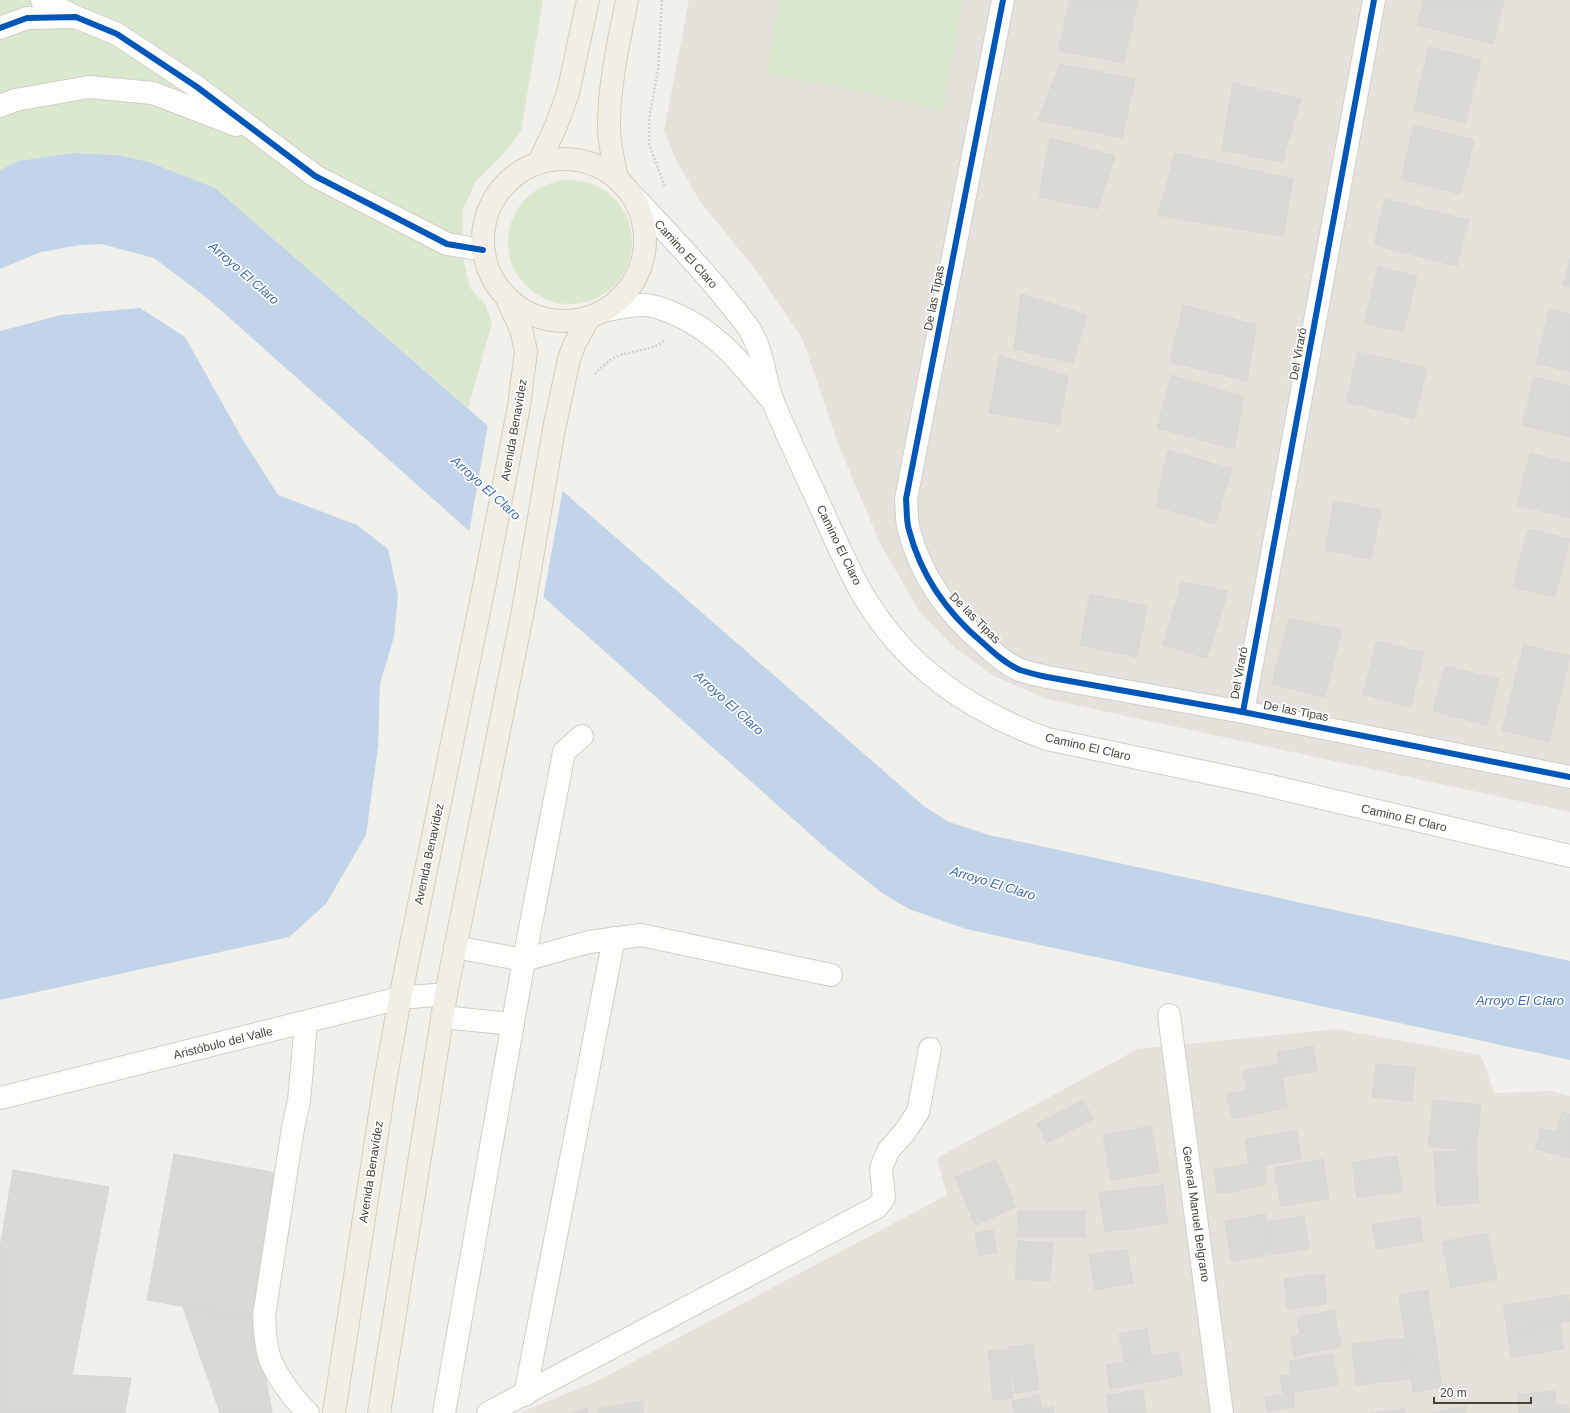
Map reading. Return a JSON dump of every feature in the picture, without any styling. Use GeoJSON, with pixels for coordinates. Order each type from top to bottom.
{"type":"FeatureCollection","features":[{"type":"Feature","properties":{"kind":"main road"},"geometry":{"type":"LineString","coordinates":[[539,162],[556,126],[568,92],[588,0]]}},
{"type":"Feature","properties":{"kind":"main road"},"geometry":{"type":"LineString","coordinates":[[617,178],[610,147],[609,125],[616,59],[627,0]]}},
{"type":"Feature","properties":{"kind":"main road"},"geometry":{"type":"LineString","coordinates":[[379,1413],[446,994],[523,611],[554,429],[569,359],[575,343],[598,314],[626,293],[640,271],[646,246],[643,220],[634,196],[617,178],[594,164],[566,159],[539,162],[514,176],[496,197],[485,222],[483,250],[491,277],[507,299],[532,316],[560,322],[598,314]]}},
{"type":"Feature","properties":{"kind":"main road","name":"Avenida Benavídez"},"geometry":{"type":"LineString","coordinates":[[334,1413],[385,1082],[400,998],[486,577],[519,406],[526,351],[521,329],[507,299]]}},
{"type":"Feature","properties":{"kind":"street"},"geometry":{"type":"LineString","coordinates":[[42,0],[76,17],[117,34],[197,87],[315,176],[448,244],[483,250]]}},
{"type":"Feature","properties":{"kind":"street","name":"De las Tipas"},"geometry":{"type":"LineString","coordinates":[[1003,0],[906,499],[908,529],[930,584],[948,610],[972,634],[999,657],[1020,670],[1047,677],[1243,712],[1570,777]]}},
{"type":"Feature","properties":{"kind":"street","name":"Del Viraró"},"geometry":{"type":"LineString","coordinates":[[1243,712],[1374,0]]}},
{"type":"Feature","properties":{"kind":"street"},"geometry":{"type":"LineString","coordinates":[[0,28],[26,18],[76,17]]}},
{"type":"Feature","properties":{"kind":"street"},"geometry":{"type":"LineString","coordinates":[[0,106],[15,100],[89,87],[153,93],[261,135]]}},
{"type":"Feature","properties":{"kind":"street","name":"Camino El Claro"},"geometry":{"type":"LineString","coordinates":[[634,196],[700,268],[750,331],[760,353],[773,402],[845,561],[860,590],[880,621],[899,644],[923,668],[947,688],[990,716],[1014,727],[1047,739],[1262,784],[1570,856]]}},
{"type":"Feature","properties":{"kind":"street","name":"Camino El Claro"},"geometry":{"type":"LineString","coordinates":[[598,314],[644,305],[664,309],[693,322],[718,339],[740,362],[773,402]]}},
{"type":"Feature","properties":{"kind":"street"},"geometry":{"type":"LineString","coordinates":[[444,1413],[524,960],[564,752],[582,736]]}},
{"type":"Feature","properties":{"kind":"street"},"geometry":{"type":"LineString","coordinates":[[455,947],[524,960],[589,942],[641,935],[832,975]]}},
{"type":"Feature","properties":{"kind":"street"},"geometry":{"type":"LineString","coordinates":[[525,1395],[614,938]]}},
{"type":"Feature","properties":{"kind":"street","name":"Aristóbulo del Valle"},"geometry":{"type":"LineString","coordinates":[[0,1098],[400,998],[446,994]]}},
{"type":"Feature","properties":{"kind":"street","name":"General Manuel Belgrano"},"geometry":{"type":"LineString","coordinates":[[1169,1015],[1222,1413]]}},
{"type":"Feature","properties":{"kind":"street"},"geometry":{"type":"LineString","coordinates":[[442,1017],[513,1024]]}},
{"type":"Feature","properties":{"kind":"street"},"geometry":{"type":"LineString","coordinates":[[306,1022],[299,1101],[293,1128],[264,1316],[265,1334],[270,1357],[295,1400],[308,1413]]}},
{"type":"Feature","properties":{"kind":"street"},"geometry":{"type":"LineString","coordinates":[[488,1413],[525,1395],[877,1208],[884,1198],[881,1168],[888,1151],[904,1133],[918,1112],[930,1049]]}},
{"type":"Feature","properties":{"kind":"path"},"geometry":{"type":"LineString","coordinates":[[662,0],[658,70],[649,119],[649,144],[667,192]]}},
{"type":"Feature","properties":{"kind":"path"},"geometry":{"type":"LineString","coordinates":[[592,377],[604,365],[619,356],[658,346],[668,338]]}},
{"type":"Feature","properties":{"kind":"shaded area"},"geometry":{"type":"Polygon","coordinates":[[[689,0],[1570,0],[1570,812],[1047,699],[994,676],[955,648],[919,611],[880,543],[840,449],[802,338],[753,266],[701,203],[676,160],[664,131],[689,0]]]}},
{"type":"Feature","properties":{"kind":"shaded area"},"geometry":{"type":"Polygon","coordinates":[[[1336,1029],[1481,1055],[1494,1093],[1551,1091],[1570,1096],[1570,1413],[519,1413],[597,1381],[947,1195],[937,1158],[1138,1049],[1336,1029]]]}},
{"type":"Feature","properties":{"kind":"green space"},"geometry":{"type":"Polygon","coordinates":[[[0,0],[543,0],[521,131],[506,151],[476,181],[463,209],[462,255],[470,288],[485,304],[492,323],[468,408],[215,188],[149,162],[118,155],[73,153],[18,161],[0,170],[0,0]]]}},
{"type":"Feature","properties":{"kind":"green space"},"geometry":{"type":"Polygon","coordinates":[[[780,0],[963,0],[943,111],[859,91],[766,74],[780,0]]]}},
{"type":"Feature","properties":{"kind":"green space"},"geometry":{"type":"Polygon","coordinates":[[[570,180],[582,181],[594,185],[604,190],[614,198],[622,208],[627,218],[631,230],[631,254],[627,266],[622,276],[614,286],[604,294],[594,299],[582,303],[570,304],[558,303],[546,299],[536,294],[526,286],[518,276],[513,266],[509,254],[508,242],[509,230],[513,218],[518,208],[526,198],[536,190],[546,185],[558,181],[570,180]]]}},
{"type":"Feature","properties":{"kind":"water","name":"Arroyo El Claro"},"geometry":{"type":"Polygon","coordinates":[[[73,153],[118,155],[149,162],[215,188],[925,807],[949,822],[989,835],[1570,961],[1570,1060],[966,929],[909,909],[882,893],[828,850],[207,298],[154,258],[101,244],[80,245],[41,252],[0,269],[0,170],[18,161],[73,153]]]}},
{"type":"Feature","properties":{"kind":"water"},"geometry":{"type":"Polygon","coordinates":[[[140,308],[185,337],[243,440],[278,495],[357,525],[388,549],[398,595],[394,637],[380,684],[378,747],[366,835],[326,904],[289,937],[0,1000],[0,331],[61,315],[140,308]]]}},
{"type":"Feature","properties":{"kind":"pier"},"geometry":{"type":"Polygon","coordinates":[[[488,424],[563,489],[543,599],[469,533],[488,424]]]}},
{"type":"Feature","properties":{"kind":"building"},"geometry":{"type":"Polygon","coordinates":[[[1070,0],[1138,0],[1124,63],[1058,50],[1070,0]]]}},
{"type":"Feature","properties":{"kind":"building"},"geometry":{"type":"Polygon","coordinates":[[[1424,0],[1504,0],[1493,44],[1417,25],[1424,0]]]}},
{"type":"Feature","properties":{"kind":"building"},"geometry":{"type":"Polygon","coordinates":[[[1429,47],[1481,60],[1465,123],[1414,110],[1429,47]]]}},
{"type":"Feature","properties":{"kind":"building"},"geometry":{"type":"Polygon","coordinates":[[[1060,64],[1135,79],[1122,138],[1038,120],[1060,64]]]}},
{"type":"Feature","properties":{"kind":"building"},"geometry":{"type":"Polygon","coordinates":[[[1233,83],[1301,99],[1282,162],[1222,150],[1233,83]]]}},
{"type":"Feature","properties":{"kind":"building"},"geometry":{"type":"Polygon","coordinates":[[[1414,125],[1474,140],[1460,194],[1401,179],[1414,125]]]}},
{"type":"Feature","properties":{"kind":"building"},"geometry":{"type":"Polygon","coordinates":[[[1050,138],[1115,156],[1098,209],[1039,197],[1050,138]]]}},
{"type":"Feature","properties":{"kind":"building"},"geometry":{"type":"Polygon","coordinates":[[[1175,153],[1293,179],[1283,236],[1158,215],[1175,153]]]}},
{"type":"Feature","properties":{"kind":"building"},"geometry":{"type":"Polygon","coordinates":[[[1385,199],[1469,220],[1457,266],[1374,245],[1385,199]]]}},
{"type":"Feature","properties":{"kind":"building"},"geometry":{"type":"Polygon","coordinates":[[[1570,258],[1570,287],[1563,285],[1570,258]]]}},
{"type":"Feature","properties":{"kind":"building"},"geometry":{"type":"Polygon","coordinates":[[[1378,267],[1417,276],[1403,332],[1364,323],[1378,267]]]}},
{"type":"Feature","properties":{"kind":"building"},"geometry":{"type":"Polygon","coordinates":[[[1021,294],[1087,315],[1073,363],[1014,349],[1021,294]]]}},
{"type":"Feature","properties":{"kind":"building"},"geometry":{"type":"Polygon","coordinates":[[[1183,305],[1256,325],[1247,381],[1170,362],[1183,305]]]}},
{"type":"Feature","properties":{"kind":"building"},"geometry":{"type":"Polygon","coordinates":[[[1549,309],[1570,314],[1570,372],[1536,363],[1549,309]]]}},
{"type":"Feature","properties":{"kind":"building"},"geometry":{"type":"Polygon","coordinates":[[[1358,352],[1427,368],[1414,419],[1346,402],[1358,352]]]}},
{"type":"Feature","properties":{"kind":"building"},"geometry":{"type":"Polygon","coordinates":[[[1000,356],[1068,376],[1059,425],[989,413],[1000,356]]]}},
{"type":"Feature","properties":{"kind":"building"},"geometry":{"type":"Polygon","coordinates":[[[1171,375],[1244,397],[1234,449],[1157,428],[1171,375]]]}},
{"type":"Feature","properties":{"kind":"building"},"geometry":{"type":"Polygon","coordinates":[[[1534,377],[1570,386],[1570,437],[1522,425],[1534,377]]]}},
{"type":"Feature","properties":{"kind":"building"},"geometry":{"type":"Polygon","coordinates":[[[1168,450],[1232,469],[1215,524],[1156,506],[1168,450]]]}},
{"type":"Feature","properties":{"kind":"building"},"geometry":{"type":"Polygon","coordinates":[[[1530,453],[1570,463],[1570,518],[1517,505],[1530,453]]]}},
{"type":"Feature","properties":{"kind":"building"},"geometry":{"type":"Polygon","coordinates":[[[1334,501],[1381,510],[1371,559],[1325,550],[1334,501]]]}},
{"type":"Feature","properties":{"kind":"building"},"geometry":{"type":"Polygon","coordinates":[[[1528,529],[1570,539],[1555,597],[1513,587],[1528,529]]]}},
{"type":"Feature","properties":{"kind":"building"},"geometry":{"type":"Polygon","coordinates":[[[1182,582],[1228,591],[1207,658],[1163,645],[1182,582]]]}},
{"type":"Feature","properties":{"kind":"building"},"geometry":{"type":"Polygon","coordinates":[[[1090,594],[1148,606],[1136,657],[1080,645],[1090,594]]]}},
{"type":"Feature","properties":{"kind":"building"},"geometry":{"type":"Polygon","coordinates":[[[1289,618],[1342,630],[1325,697],[1272,684],[1289,618]]]}},
{"type":"Feature","properties":{"kind":"building"},"geometry":{"type":"Polygon","coordinates":[[[1376,641],[1424,653],[1410,707],[1363,694],[1376,641]]]}},
{"type":"Feature","properties":{"kind":"building"},"geometry":{"type":"Polygon","coordinates":[[[1524,645],[1570,656],[1549,742],[1502,730],[1524,645]]]}},
{"type":"Feature","properties":{"kind":"building"},"geometry":{"type":"Polygon","coordinates":[[[1445,666],[1499,679],[1487,725],[1433,711],[1445,666]]]}},
{"type":"Feature","properties":{"kind":"building"},"geometry":{"type":"Polygon","coordinates":[[[1313,1046],[1317,1071],[1281,1077],[1277,1052],[1313,1046]]]}},
{"type":"Feature","properties":{"kind":"building"},"geometry":{"type":"Polygon","coordinates":[[[1279,1063],[1288,1107],[1232,1119],[1227,1094],[1247,1090],[1243,1071],[1279,1063]]]}},
{"type":"Feature","properties":{"kind":"building"},"geometry":{"type":"Polygon","coordinates":[[[1376,1064],[1415,1067],[1412,1101],[1372,1097],[1376,1064]]]}},
{"type":"Feature","properties":{"kind":"building"},"geometry":{"type":"Polygon","coordinates":[[[1083,1100],[1093,1119],[1047,1143],[1037,1124],[1083,1100]]]}},
{"type":"Feature","properties":{"kind":"building"},"geometry":{"type":"Polygon","coordinates":[[[1433,1100],[1481,1105],[1476,1151],[1428,1146],[1433,1100]]]}},
{"type":"Feature","properties":{"kind":"building"},"geometry":{"type":"Polygon","coordinates":[[[1562,1112],[1570,1114],[1570,1158],[1535,1149],[1541,1128],[1557,1132],[1562,1112]]]}},
{"type":"Feature","properties":{"kind":"building"},"geometry":{"type":"Polygon","coordinates":[[[1151,1126],[1159,1172],[1111,1180],[1103,1135],[1151,1126]]]}},
{"type":"Feature","properties":{"kind":"building"},"geometry":{"type":"Polygon","coordinates":[[[1297,1130],[1301,1159],[1265,1165],[1267,1184],[1225,1193],[1217,1192],[1214,1170],[1249,1164],[1245,1139],[1297,1130]]]}},
{"type":"Feature","properties":{"kind":"building"},"geometry":{"type":"Polygon","coordinates":[[[1476,1151],[1479,1203],[1437,1206],[1434,1152],[1476,1151]]]}},
{"type":"Feature","properties":{"kind":"building"},"geometry":{"type":"Polygon","coordinates":[[[174,1154],[282,1174],[256,1320],[147,1300],[174,1154]]]}},
{"type":"Feature","properties":{"kind":"building"},"geometry":{"type":"Polygon","coordinates":[[[1397,1156],[1403,1191],[1357,1198],[1352,1162],[1397,1156]]]}},
{"type":"Feature","properties":{"kind":"building"},"geometry":{"type":"Polygon","coordinates":[[[1323,1159],[1329,1198],[1281,1206],[1274,1168],[1323,1159]]]}},
{"type":"Feature","properties":{"kind":"building"},"geometry":{"type":"Polygon","coordinates":[[[996,1160],[1016,1207],[975,1225],[955,1177],[996,1160]]]}},
{"type":"Feature","properties":{"kind":"building"},"geometry":{"type":"Polygon","coordinates":[[[13,1170],[109,1187],[72,1375],[131,1378],[125,1413],[0,1413],[0,1248],[13,1170]]]}},
{"type":"Feature","properties":{"kind":"building"},"geometry":{"type":"Polygon","coordinates":[[[1163,1185],[1168,1223],[1105,1232],[1099,1193],[1163,1185]]]}},
{"type":"Feature","properties":{"kind":"building"},"geometry":{"type":"Polygon","coordinates":[[[1018,1211],[1085,1211],[1085,1237],[1017,1237],[1018,1211]]]}},
{"type":"Feature","properties":{"kind":"building"},"geometry":{"type":"Polygon","coordinates":[[[1265,1214],[1272,1254],[1231,1261],[1225,1221],[1265,1214]]]}},
{"type":"Feature","properties":{"kind":"building"},"geometry":{"type":"Polygon","coordinates":[[[1304,1216],[1309,1249],[1272,1254],[1267,1222],[1304,1216]]]}},
{"type":"Feature","properties":{"kind":"building"},"geometry":{"type":"Polygon","coordinates":[[[1420,1217],[1423,1241],[1376,1249],[1372,1225],[1420,1217]]]}},
{"type":"Feature","properties":{"kind":"building"},"geometry":{"type":"Polygon","coordinates":[[[993,1230],[997,1252],[978,1256],[975,1233],[993,1230]]]}},
{"type":"Feature","properties":{"kind":"building"},"geometry":{"type":"Polygon","coordinates":[[[1488,1233],[1497,1279],[1451,1288],[1442,1242],[1488,1233]]]}},
{"type":"Feature","properties":{"kind":"building"},"geometry":{"type":"Polygon","coordinates":[[[1018,1241],[1053,1243],[1050,1281],[1015,1279],[1018,1241]]]}},
{"type":"Feature","properties":{"kind":"building"},"geometry":{"type":"Polygon","coordinates":[[[1127,1249],[1133,1283],[1095,1290],[1089,1255],[1127,1249]]]}},
{"type":"Feature","properties":{"kind":"building"},"geometry":{"type":"Polygon","coordinates":[[[1324,1274],[1327,1304],[1287,1309],[1284,1279],[1324,1274]]]}},
{"type":"Feature","properties":{"kind":"building"},"geometry":{"type":"Polygon","coordinates":[[[1428,1290],[1442,1387],[1413,1392],[1399,1295],[1428,1290]]]}},
{"type":"Feature","properties":{"kind":"building"},"geometry":{"type":"Polygon","coordinates":[[[1569,1295],[1570,1321],[1508,1332],[1503,1306],[1569,1295]]]}},
{"type":"Feature","properties":{"kind":"building"},"geometry":{"type":"Polygon","coordinates":[[[183,1307],[256,1320],[272,1413],[220,1413],[183,1307]]]}},
{"type":"Feature","properties":{"kind":"building"},"geometry":{"type":"Polygon","coordinates":[[[1334,1310],[1341,1346],[1294,1356],[1290,1337],[1300,1334],[1297,1318],[1334,1310]]]}},
{"type":"Feature","properties":{"kind":"building"},"geometry":{"type":"Polygon","coordinates":[[[1560,1324],[1564,1349],[1511,1358],[1508,1332],[1560,1324]]]}},
{"type":"Feature","properties":{"kind":"building"},"geometry":{"type":"Polygon","coordinates":[[[1147,1329],[1151,1357],[1124,1362],[1119,1334],[1147,1329]]]}},
{"type":"Feature","properties":{"kind":"building"},"geometry":{"type":"Polygon","coordinates":[[[1405,1338],[1409,1379],[1356,1385],[1352,1344],[1405,1338]]]}},
{"type":"Feature","properties":{"kind":"building"},"geometry":{"type":"Polygon","coordinates":[[[1033,1344],[1039,1390],[1015,1393],[1009,1347],[1033,1344]]]}},
{"type":"Feature","properties":{"kind":"building"},"geometry":{"type":"Polygon","coordinates":[[[1008,1349],[1013,1398],[993,1400],[988,1351],[1008,1349]]]}},
{"type":"Feature","properties":{"kind":"building"},"geometry":{"type":"Polygon","coordinates":[[[1178,1352],[1183,1375],[1110,1389],[1106,1365],[1178,1352]]]}},
{"type":"Feature","properties":{"kind":"building"},"geometry":{"type":"Polygon","coordinates":[[[1333,1354],[1338,1385],[1293,1392],[1295,1407],[1267,1412],[1265,1397],[1283,1395],[1280,1376],[1291,1375],[1289,1361],[1333,1354]]]}},
{"type":"Feature","properties":{"kind":"building"},"geometry":{"type":"Polygon","coordinates":[[[1143,1389],[1146,1413],[1109,1413],[1107,1395],[1143,1389]]]}},
{"type":"Feature","properties":{"kind":"building"},"geometry":{"type":"Polygon","coordinates":[[[1555,1391],[1556,1405],[1569,1405],[1569,1413],[1519,1413],[1517,1394],[1555,1391]]]}},
{"type":"Feature","properties":{"kind":"building"},"geometry":{"type":"Polygon","coordinates":[[[1039,1395],[1042,1409],[1053,1406],[1054,1413],[1031,1413],[1028,1398],[1039,1395]]]}},
{"type":"Feature","properties":{"kind":"building"},"geometry":{"type":"Polygon","coordinates":[[[1028,1398],[1031,1413],[1014,1413],[1012,1401],[1028,1398]]]}},
{"type":"Feature","properties":{"kind":"building"},"geometry":{"type":"Polygon","coordinates":[[[643,1401],[643,1413],[599,1413],[598,1409],[643,1401]]]}},
{"type":"Feature","properties":{"kind":"building"},"geometry":{"type":"Polygon","coordinates":[[[1465,1406],[1466,1413],[1431,1413],[1465,1406]]]}},
{"type":"Feature","properties":{"kind":"building"},"geometry":{"type":"Polygon","coordinates":[[[587,1408],[588,1413],[571,1413],[587,1408]]]}},
{"type":"Feature","properties":{"kind":"building"},"geometry":{"type":"Polygon","coordinates":[[[1405,1409],[1406,1413],[1370,1413],[1405,1409]]]}},
{"type":"Feature","properties":{"kind":"cycle path"},"geometry":{"type":"LineString","coordinates":[[1003,0],[906,499],[908,526],[914,547],[928,578],[947,606],[970,631],[1000,658],[1015,668],[1030,673],[1243,712],[1570,777]]}},
{"type":"Feature","properties":{"kind":"cycle path"},"geometry":{"type":"LineString","coordinates":[[1243,712],[1374,0]]}},
{"type":"Feature","properties":{"kind":"cycle path"},"geometry":{"type":"LineString","coordinates":[[0,28],[27,18],[76,17],[117,34],[197,87],[315,176],[447,244],[483,250]]}}]}
